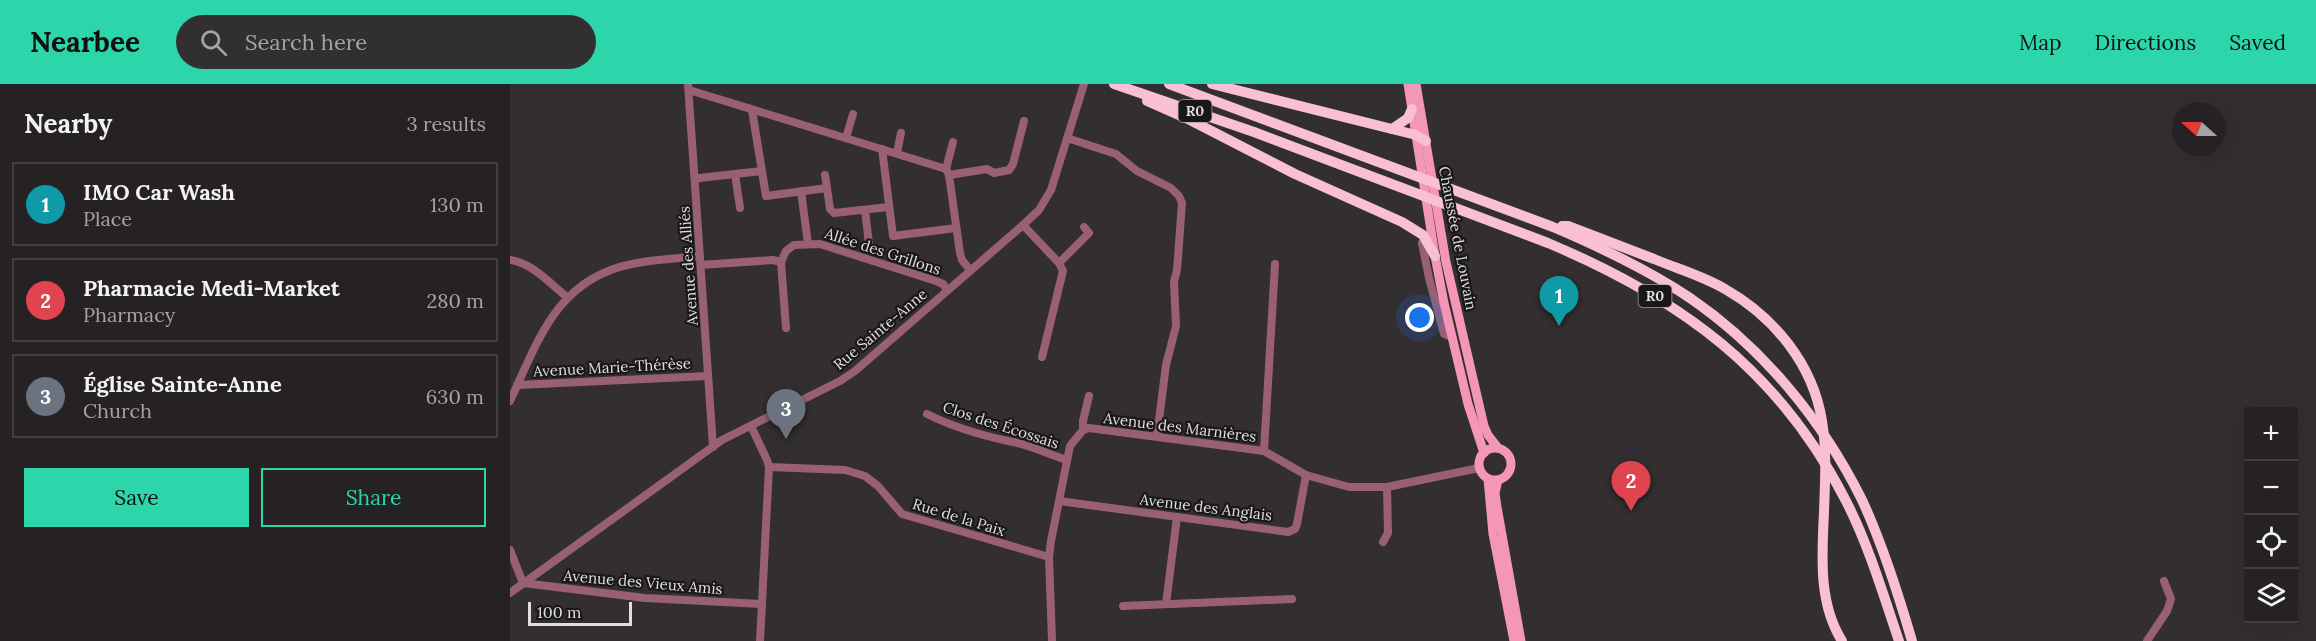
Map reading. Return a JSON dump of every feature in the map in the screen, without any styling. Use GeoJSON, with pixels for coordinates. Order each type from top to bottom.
{"type":"FeatureCollection","features":[{"type":"Feature","properties":{"kind":"highway","name":"R0"},"geometry":{"type":"LineString","coordinates":[[1114,84],[1276,140],[1548,243],[1617,274],[1679,310],[1720,341],[1757,376],[1795,420],[1827,466],[1846,501],[1871,557],[1899,641]]}},
{"type":"Feature","properties":{"kind":"highway","name":"R0"},"geometry":{"type":"LineString","coordinates":[[1169,84],[1553,227],[1646,271],[1691,298],[1728,328],[1772,369],[1810,415],[1836,454],[1861,499],[1885,555],[1912,641]]}},
{"type":"Feature","properties":{"kind":"highway"},"geometry":{"type":"LineString","coordinates":[[1212,84],[1392,129],[1421,142]]}},
{"type":"Feature","properties":{"kind":"highway"},"geometry":{"type":"LineString","coordinates":[[1136,91],[1147,101],[1190,120],[1295,174],[1409,226],[1423,235],[1434,256]]}},
{"type":"Feature","properties":{"kind":"highway"},"geometry":{"type":"LineString","coordinates":[[1392,129],[1408,118],[1412,109]]}},
{"type":"Feature","properties":{"kind":"highway"},"geometry":{"type":"LineString","coordinates":[[1553,227],[1568,226],[1696,275],[1725,289],[1757,310],[1779,331],[1797,355],[1810,380],[1822,420],[1825,451],[1823,579],[1828,604],[1842,641]]}},
{"type":"Feature","properties":{"kind":"main road","name":"Chaussée de Louvain"},"geometry":{"type":"LineString","coordinates":[[1408,84],[1421,142]]}},
{"type":"Feature","properties":{"kind":"main road","name":"Chaussée de Louvain"},"geometry":{"type":"LineString","coordinates":[[1416,84],[1421,142],[1436,228],[1484,426],[1498,448]]}},
{"type":"Feature","properties":{"kind":"main road","name":"Chaussée de Louvain"},"geometry":{"type":"LineString","coordinates":[[1436,228],[1434,256],[1439,301],[1452,337],[1468,404],[1484,453]]}},
{"type":"Feature","properties":{"kind":"main road","name":"Chaussée de Louvain"},"geometry":{"type":"LineString","coordinates":[[1458,364],[1462,361],[1465,365],[1470,386],[1477,397]]}},
{"type":"Feature","properties":{"kind":"main road"},"geometry":{"type":"LineString","coordinates":[[1493,480],[1509,474],[1512,464],[1506,452],[1498,448],[1484,453],[1479,468],[1493,480],[1521,641]]}},
{"type":"Feature","properties":{"kind":"main road"},"geometry":{"type":"LineString","coordinates":[[1493,480],[1492,526],[1514,641]]}},
{"type":"Feature","properties":{"kind":"street","name":"Rue Sainte-Anne"},"geometry":{"type":"LineString","coordinates":[[510,592],[714,447],[855,371],[1023,225],[1046,201],[1084,84]]}},
{"type":"Feature","properties":{"kind":"street"},"geometry":{"type":"LineString","coordinates":[[689,87],[752,110],[897,153],[948,172],[987,169],[994,173],[1009,170],[1013,164],[1024,121]]}},
{"type":"Feature","properties":{"kind":"street","name":"Avenue des Alliés"},"geometry":{"type":"LineString","coordinates":[[689,87],[714,447]]}},
{"type":"Feature","properties":{"kind":"street"},"geometry":{"type":"LineString","coordinates":[[752,110],[766,195],[827,188]]}},
{"type":"Feature","properties":{"kind":"street"},"geometry":{"type":"LineString","coordinates":[[846,138],[853,114]]}},
{"type":"Feature","properties":{"kind":"street"},"geometry":{"type":"LineString","coordinates":[[897,153],[901,133]]}},
{"type":"Feature","properties":{"kind":"street"},"geometry":{"type":"LineString","coordinates":[[1067,138],[1116,154],[1137,171],[1171,188],[1182,203],[1174,282],[1176,326],[1166,365],[1157,436]]}},
{"type":"Feature","properties":{"kind":"street"},"geometry":{"type":"LineString","coordinates":[[953,142],[948,172],[962,260],[970,270]]}},
{"type":"Feature","properties":{"kind":"street"},"geometry":{"type":"LineString","coordinates":[[882,149],[893,236],[956,228]]}},
{"type":"Feature","properties":{"kind":"street"},"geometry":{"type":"LineString","coordinates":[[696,180],[762,171]]}},
{"type":"Feature","properties":{"kind":"street"},"geometry":{"type":"LineString","coordinates":[[735,174],[740,207]]}},
{"type":"Feature","properties":{"kind":"street"},"geometry":{"type":"LineString","coordinates":[[825,175],[832,212],[888,207]]}},
{"type":"Feature","properties":{"kind":"street"},"geometry":{"type":"LineString","coordinates":[[801,191],[808,244]]}},
{"type":"Feature","properties":{"kind":"street"},"geometry":{"type":"LineString","coordinates":[[865,210],[869,244]]}},
{"type":"Feature","properties":{"kind":"street"},"geometry":{"type":"LineString","coordinates":[[1023,225],[1059,263],[1063,271],[1042,357]]}},
{"type":"Feature","properties":{"kind":"street"},"geometry":{"type":"LineString","coordinates":[[1059,263],[1089,233],[1084,227]]}},
{"type":"Feature","properties":{"kind":"street"},"geometry":{"type":"LineString","coordinates":[[1422,243],[1439,301],[1456,308]]}},
{"type":"Feature","properties":{"kind":"street","name":"Allée des Grillons"},"geometry":{"type":"LineString","coordinates":[[781,262],[790,248],[820,244],[943,284],[947,291]]}},
{"type":"Feature","properties":{"kind":"street"},"geometry":{"type":"LineString","coordinates":[[510,260],[533,269],[567,297]]}},
{"type":"Feature","properties":{"kind":"street"},"geometry":{"type":"LineString","coordinates":[[510,401],[545,327],[567,297],[588,280],[616,267],[634,263],[700,260],[773,260],[781,262],[786,328]]}},
{"type":"Feature","properties":{"kind":"street"},"geometry":{"type":"LineString","coordinates":[[1264,451],[1275,264]]}},
{"type":"Feature","properties":{"kind":"street","name":"Avenue Marie-Thérèse"},"geometry":{"type":"LineString","coordinates":[[517,385],[708,376]]}},
{"type":"Feature","properties":{"kind":"street"},"geometry":{"type":"LineString","coordinates":[[1052,641],[1049,557],[1067,460],[1074,439],[1083,430],[1089,396]]}},
{"type":"Feature","properties":{"kind":"street","name":"Clos des Écossais"},"geometry":{"type":"LineString","coordinates":[[927,414],[949,425],[1067,460]]}},
{"type":"Feature","properties":{"kind":"street"},"geometry":{"type":"LineString","coordinates":[[751,426],[768,467],[760,641]]}},
{"type":"Feature","properties":{"kind":"street","name":"Avenue des Marnières"},"geometry":{"type":"LineString","coordinates":[[1083,430],[1089,428],[1264,451],[1306,475],[1337,486],[1387,487],[1479,468]]}},
{"type":"Feature","properties":{"kind":"street","name":"Rue de la Paix"},"geometry":{"type":"LineString","coordinates":[[768,467],[845,470],[865,476],[878,486],[903,514],[1049,557]]}},
{"type":"Feature","properties":{"kind":"street","name":"Avenue des Anglais"},"geometry":{"type":"LineString","coordinates":[[1059,501],[1292,531],[1297,524],[1306,475]]}},
{"type":"Feature","properties":{"kind":"street"},"geometry":{"type":"LineString","coordinates":[[1383,542],[1388,533],[1387,487]]}},
{"type":"Feature","properties":{"kind":"street"},"geometry":{"type":"LineString","coordinates":[[1167,604],[1177,518]]}},
{"type":"Feature","properties":{"kind":"street"},"geometry":{"type":"LineString","coordinates":[[510,550],[523,583]]}},
{"type":"Feature","properties":{"kind":"street"},"geometry":{"type":"LineString","coordinates":[[2146,641],[2167,611],[2171,599],[2164,580]]}},
{"type":"Feature","properties":{"kind":"street","name":"Avenue des Vieux Amis"},"geometry":{"type":"LineString","coordinates":[[523,583],[655,599],[762,604]]}},
{"type":"Feature","properties":{"kind":"street"},"geometry":{"type":"LineString","coordinates":[[1123,606],[1292,599]]}},
{"type":"Feature","properties":{"kind":"place","name":"IMO Car Wash"},"geometry":{"type":"Point","coordinates":[1559,326]}},
{"type":"Feature","properties":{"kind":"place","name":"Église Sainte-Anne"},"geometry":{"type":"Point","coordinates":[786,439]}},
{"type":"Feature","properties":{"kind":"place","name":"Pharmacie Medi-Market"},"geometry":{"type":"Point","coordinates":[1631,511]}}]}
